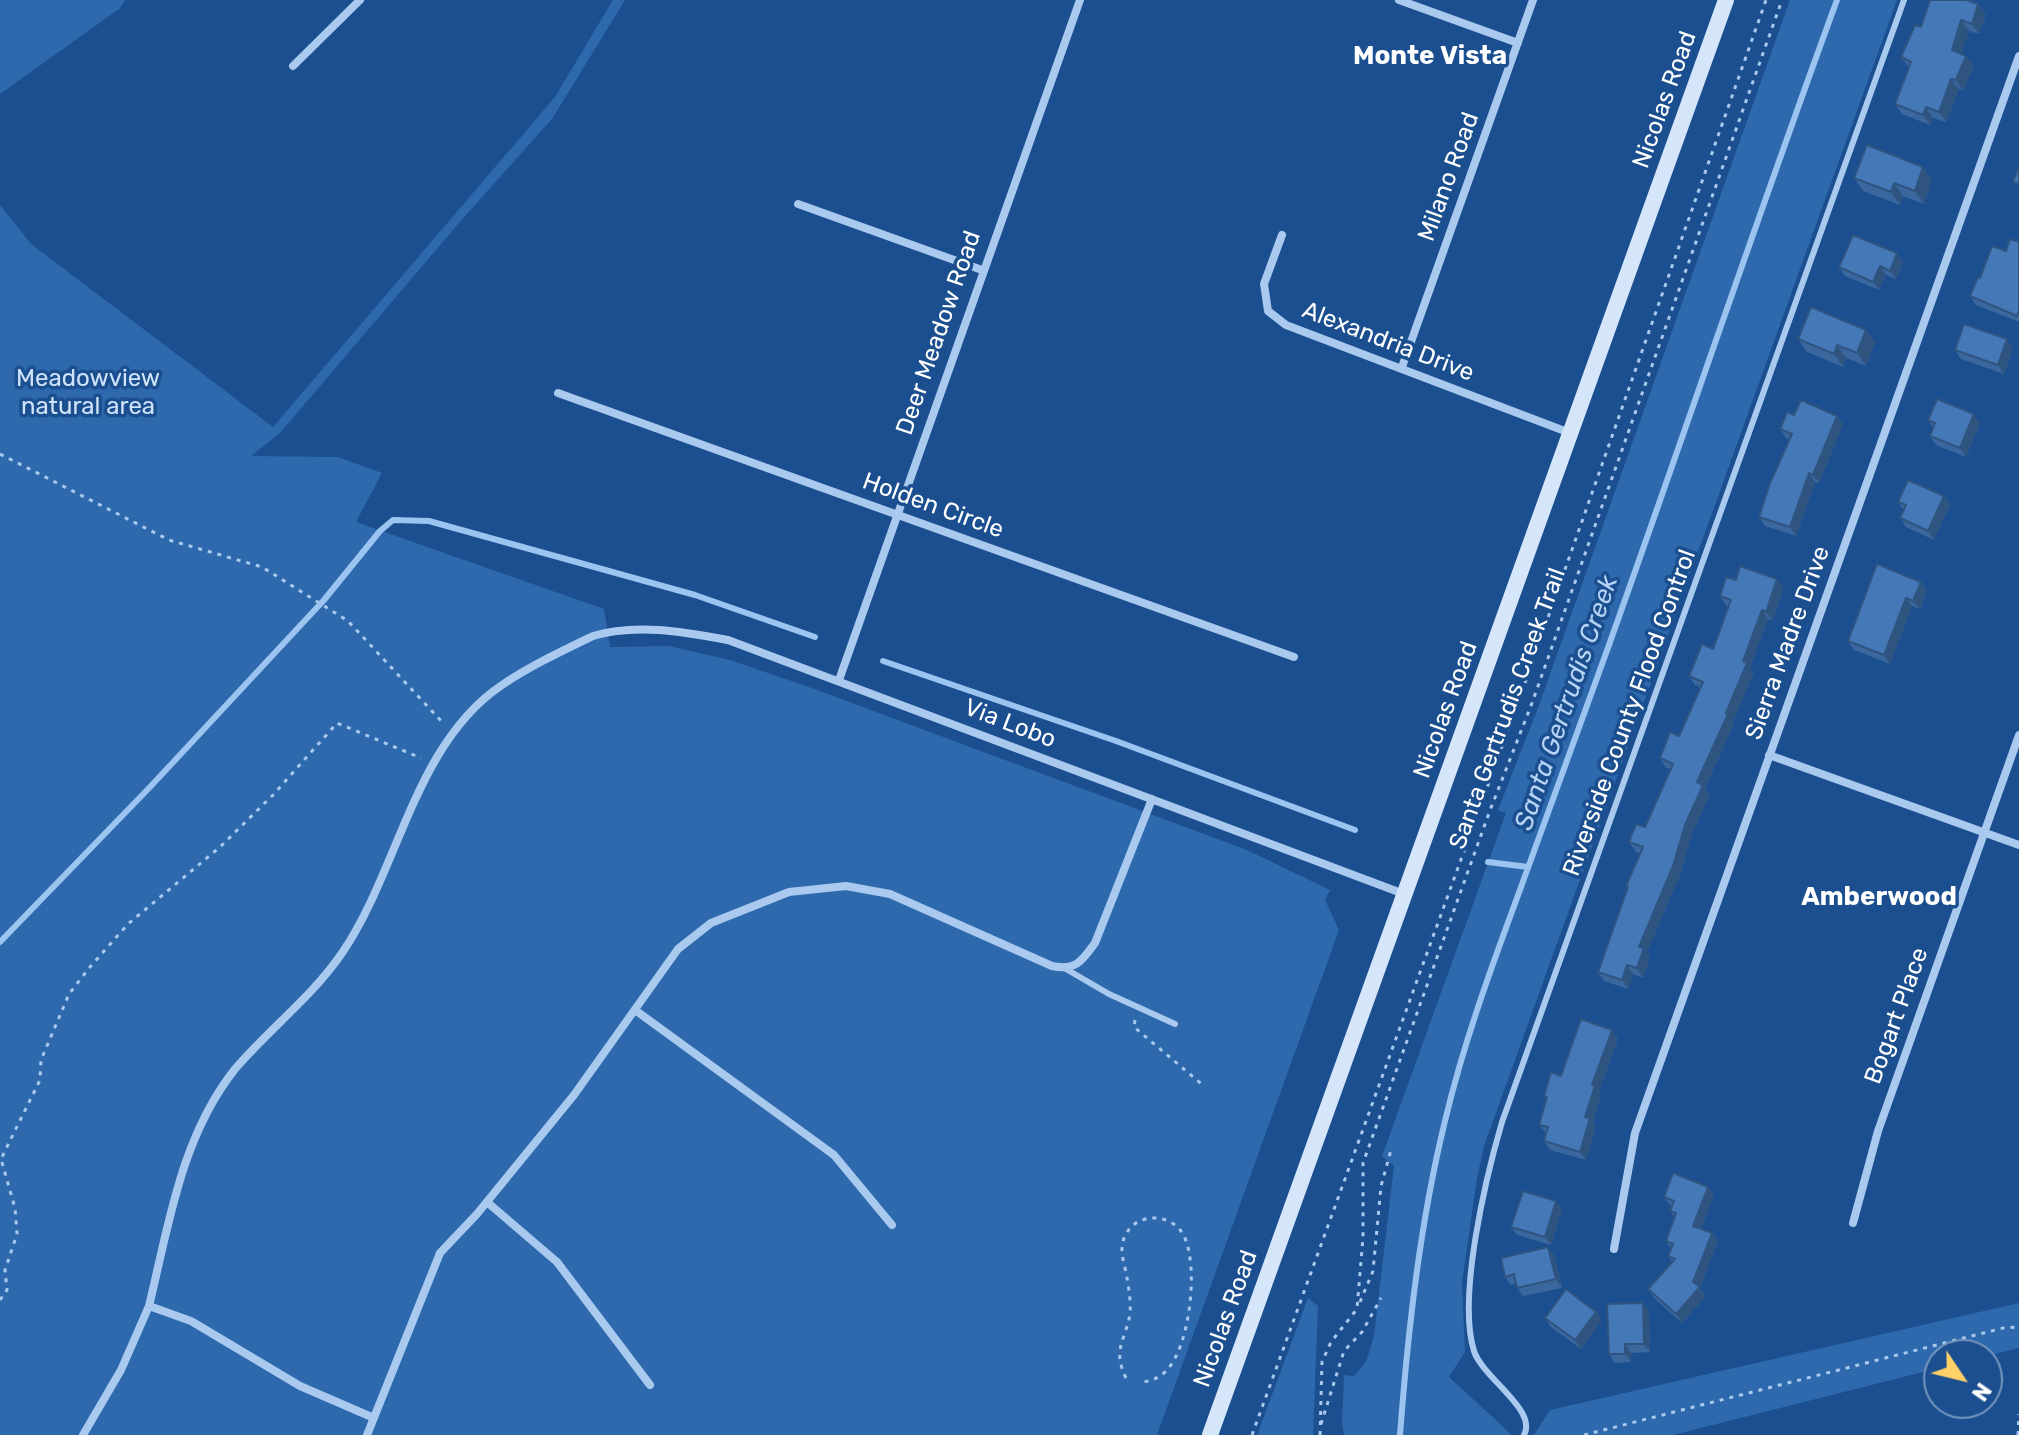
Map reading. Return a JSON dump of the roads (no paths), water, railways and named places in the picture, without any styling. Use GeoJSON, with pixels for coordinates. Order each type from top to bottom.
{"type":"FeatureCollection","features":[{"type":"Feature","properties":{"kind":"main road","name":"Nicolas Road"},"geometry":{"type":"LineString","coordinates":[[1210,1435],[1726,0]]}},
{"type":"Feature","properties":{"kind":"street"},"geometry":{"type":"LineString","coordinates":[[293,66],[360,0]]}},
{"type":"Feature","properties":{"kind":"street","name":"Deer Meadow Road"},"geometry":{"type":"LineString","coordinates":[[839,680],[1080,0]]}},
{"type":"Feature","properties":{"kind":"street"},"geometry":{"type":"LineString","coordinates":[[1399,0],[1518,43]]}},
{"type":"Feature","properties":{"kind":"street","name":"Milano Road"},"geometry":{"type":"LineString","coordinates":[[1402,367],[1533,0]]}},
{"type":"Feature","properties":{"kind":"street","name":"Sierra Madre Drive"},"geometry":{"type":"LineString","coordinates":[[1614,1249],[1635,1133],[2019,56]]}},
{"type":"Feature","properties":{"kind":"street"},"geometry":{"type":"LineString","coordinates":[[798,204],[982,270]]}},
{"type":"Feature","properties":{"kind":"street","name":"Alexandria Drive"},"geometry":{"type":"LineString","coordinates":[[1282,235],[1264,284],[1268,311],[1286,325],[1571,433]]}},
{"type":"Feature","properties":{"kind":"street","name":"Holden Circle"},"geometry":{"type":"LineString","coordinates":[[558,393],[1294,657]]}},
{"type":"Feature","properties":{"kind":"street","name":"Via Lobo"},"geometry":{"type":"LineString","coordinates":[[149,1306],[187,1154],[205,1113],[236,1069],[342,953],[369,907],[433,765],[468,715],[501,685],[593,636],[641,630],[684,632],[728,640],[1405,894]]}},
{"type":"Feature","properties":{"kind":"street","name":"Bogart Place"},"geometry":{"type":"LineString","coordinates":[[1853,1223],[1878,1131],[2019,735]]}},
{"type":"Feature","properties":{"kind":"street"},"geometry":{"type":"LineString","coordinates":[[1769,755],[2019,845]]}},
{"type":"Feature","properties":{"kind":"street"},"geometry":{"type":"LineString","coordinates":[[367,1435],[440,1253],[487,1202],[574,1095],[678,949],[711,923],[789,892],[846,886],[890,894],[1052,966],[1066,969],[1082,961],[1095,943],[1152,799]]}},
{"type":"Feature","properties":{"kind":"street"},"geometry":{"type":"LineString","coordinates":[[635,1010],[834,1155],[892,1225]]}},
{"type":"Feature","properties":{"kind":"street"},"geometry":{"type":"LineString","coordinates":[[487,1202],[557,1262],[650,1385]]}},
{"type":"Feature","properties":{"kind":"street"},"geometry":{"type":"LineString","coordinates":[[83,1435],[121,1370],[149,1306],[191,1321],[300,1386],[374,1418]]}},
{"type":"Feature","properties":{"kind":"lane","name":"Riverside County Flood Control"},"geometry":{"type":"LineString","coordinates":[[1524,1435],[1528,1428],[1526,1417],[1484,1371],[1474,1351],[1470,1280],[1493,1155],[1502,1122],[1904,0]]}},
{"type":"Feature","properties":{"kind":"lane"},"geometry":{"type":"LineString","coordinates":[[1066,969],[1109,994],[1175,1024]]}},
{"type":"Feature","properties":{"kind":"waterway","name":"Santa Gertrudis Creek"},"geometry":{"type":"LineString","coordinates":[[1400,1435],[1422,1237],[1445,1121],[1469,1036],[1837,0]]}},
{"type":"Feature","properties":{"kind":"waterway"},"geometry":{"type":"LineString","coordinates":[[0,942],[151,786],[324,600],[380,531],[393,520],[429,521],[695,595],[815,637]]}},
{"type":"Feature","properties":{"kind":"waterway"},"geometry":{"type":"LineString","coordinates":[[883,661],[1116,741],[1355,830]]}},
{"type":"Feature","properties":{"kind":"waterway"},"geometry":{"type":"LineString","coordinates":[[1488,862],[1528,867]]}},
{"type":"Feature","properties":{"kind":"district","name":"Monte Vista"},"geometry":{"type":"Point","coordinates":[1430,56]}},
{"type":"Feature","properties":{"kind":"district","name":"Amberwood"},"geometry":{"type":"Point","coordinates":[1879,897]}},
{"type":"Feature","properties":{"kind":"park label","name":"Meadowview natural area"},"geometry":{"type":"Point","coordinates":[88,393]}}]}
